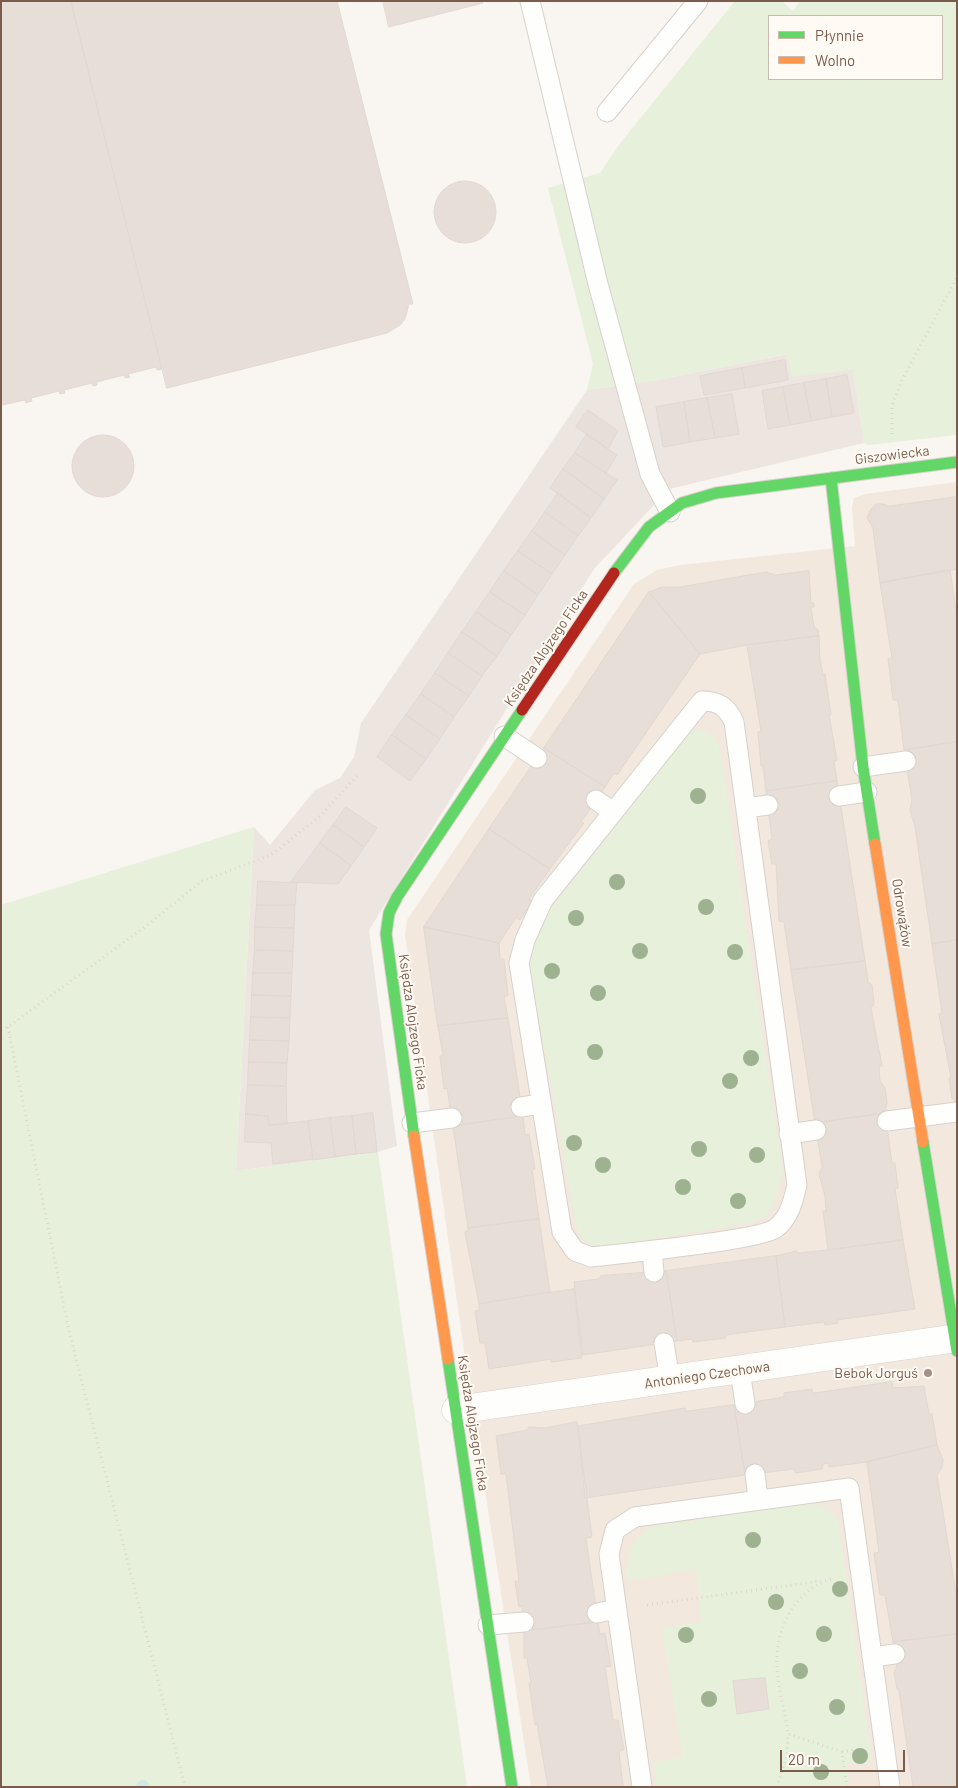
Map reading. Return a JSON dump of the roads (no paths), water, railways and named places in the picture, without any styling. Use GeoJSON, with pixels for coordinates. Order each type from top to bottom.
{"type":"FeatureCollection","features":[{"type":"Feature","properties":{"kind":"street","name":"Giszowiecka"},"geometry":{"type":"LineString","coordinates":[[831,478],[957,462]]}},
{"type":"Feature","properties":{"kind":"street","name":"Księdza Alojzego Ficka"},"geometry":{"type":"LineString","coordinates":[[512,1787],[412,1124],[386,934],[389,913],[397,896],[504,736],[630,550],[648,527],[682,503],[716,494],[831,478]]}},
{"type":"Feature","properties":{"kind":"street","name":"Odrowążów"},"geometry":{"type":"LineString","coordinates":[[831,478],[863,767],[956,1342]]}},
{"type":"Feature","properties":{"kind":"street","name":"Antoniego Czechowa"},"geometry":{"type":"LineString","coordinates":[[456,1410],[956,1342]]}},
{"type":"Feature","properties":{"kind":"lane"},"geometry":{"type":"LineString","coordinates":[[530,1],[598,284],[650,474],[670,512]]}},
{"type":"Feature","properties":{"kind":"lane"},"geometry":{"type":"LineString","coordinates":[[607,112],[698,1]]}},
{"type":"Feature","properties":{"kind":"lane"},"geometry":{"type":"LineString","coordinates":[[702,701],[716,701],[729,710],[734,722],[797,1185],[791,1210],[775,1230],[652,1251],[591,1257],[575,1251],[562,1232],[519,963],[525,940],[543,900],[613,812],[702,701]]}},
{"type":"Feature","properties":{"kind":"lane"},"geometry":{"type":"LineString","coordinates":[[504,736],[537,758]]}},
{"type":"Feature","properties":{"kind":"lane"},"geometry":{"type":"LineString","coordinates":[[863,767],[906,762]]}},
{"type":"Feature","properties":{"kind":"lane"},"geometry":{"type":"LineString","coordinates":[[840,796],[867,792]]}},
{"type":"Feature","properties":{"kind":"lane"},"geometry":{"type":"LineString","coordinates":[[596,800],[613,812]]}},
{"type":"Feature","properties":{"kind":"lane"},"geometry":{"type":"LineString","coordinates":[[746,808],[768,805]]}},
{"type":"Feature","properties":{"kind":"lane"},"geometry":{"type":"LineString","coordinates":[[521,1107],[541,1104]]}},
{"type":"Feature","properties":{"kind":"lane"},"geometry":{"type":"LineString","coordinates":[[887,1121],[957,1112]]}},
{"type":"Feature","properties":{"kind":"lane"},"geometry":{"type":"LineString","coordinates":[[412,1124],[452,1118]]}},
{"type":"Feature","properties":{"kind":"lane"},"geometry":{"type":"LineString","coordinates":[[790,1134],[816,1130]]}},
{"type":"Feature","properties":{"kind":"lane"},"geometry":{"type":"LineString","coordinates":[[652,1251],[654,1272]]}},
{"type":"Feature","properties":{"kind":"lane"},"geometry":{"type":"LineString","coordinates":[[664,1343],[670,1380]]}},
{"type":"Feature","properties":{"kind":"lane"},"geometry":{"type":"LineString","coordinates":[[740,1370],[744,1404]]}},
{"type":"Feature","properties":{"kind":"lane"},"geometry":{"type":"LineString","coordinates":[[755,1474],[758,1498]]}},
{"type":"Feature","properties":{"kind":"lane"},"geometry":{"type":"LineString","coordinates":[[642,1787],[610,1554],[615,1530],[635,1517],[758,1498],[849,1488],[890,1787]]}},
{"type":"Feature","properties":{"kind":"lane"},"geometry":{"type":"LineString","coordinates":[[597,1612],[617,1609]]}},
{"type":"Feature","properties":{"kind":"lane"},"geometry":{"type":"LineString","coordinates":[[488,1625],[524,1622]]}},
{"type":"Feature","properties":{"kind":"lane"},"geometry":{"type":"LineString","coordinates":[[872,1657],[895,1654]]}},
{"type":"Feature","properties":{"kind":"place","name":"Bebok Jorguś"},"geometry":{"type":"Point","coordinates":[928,1373]}}]}
